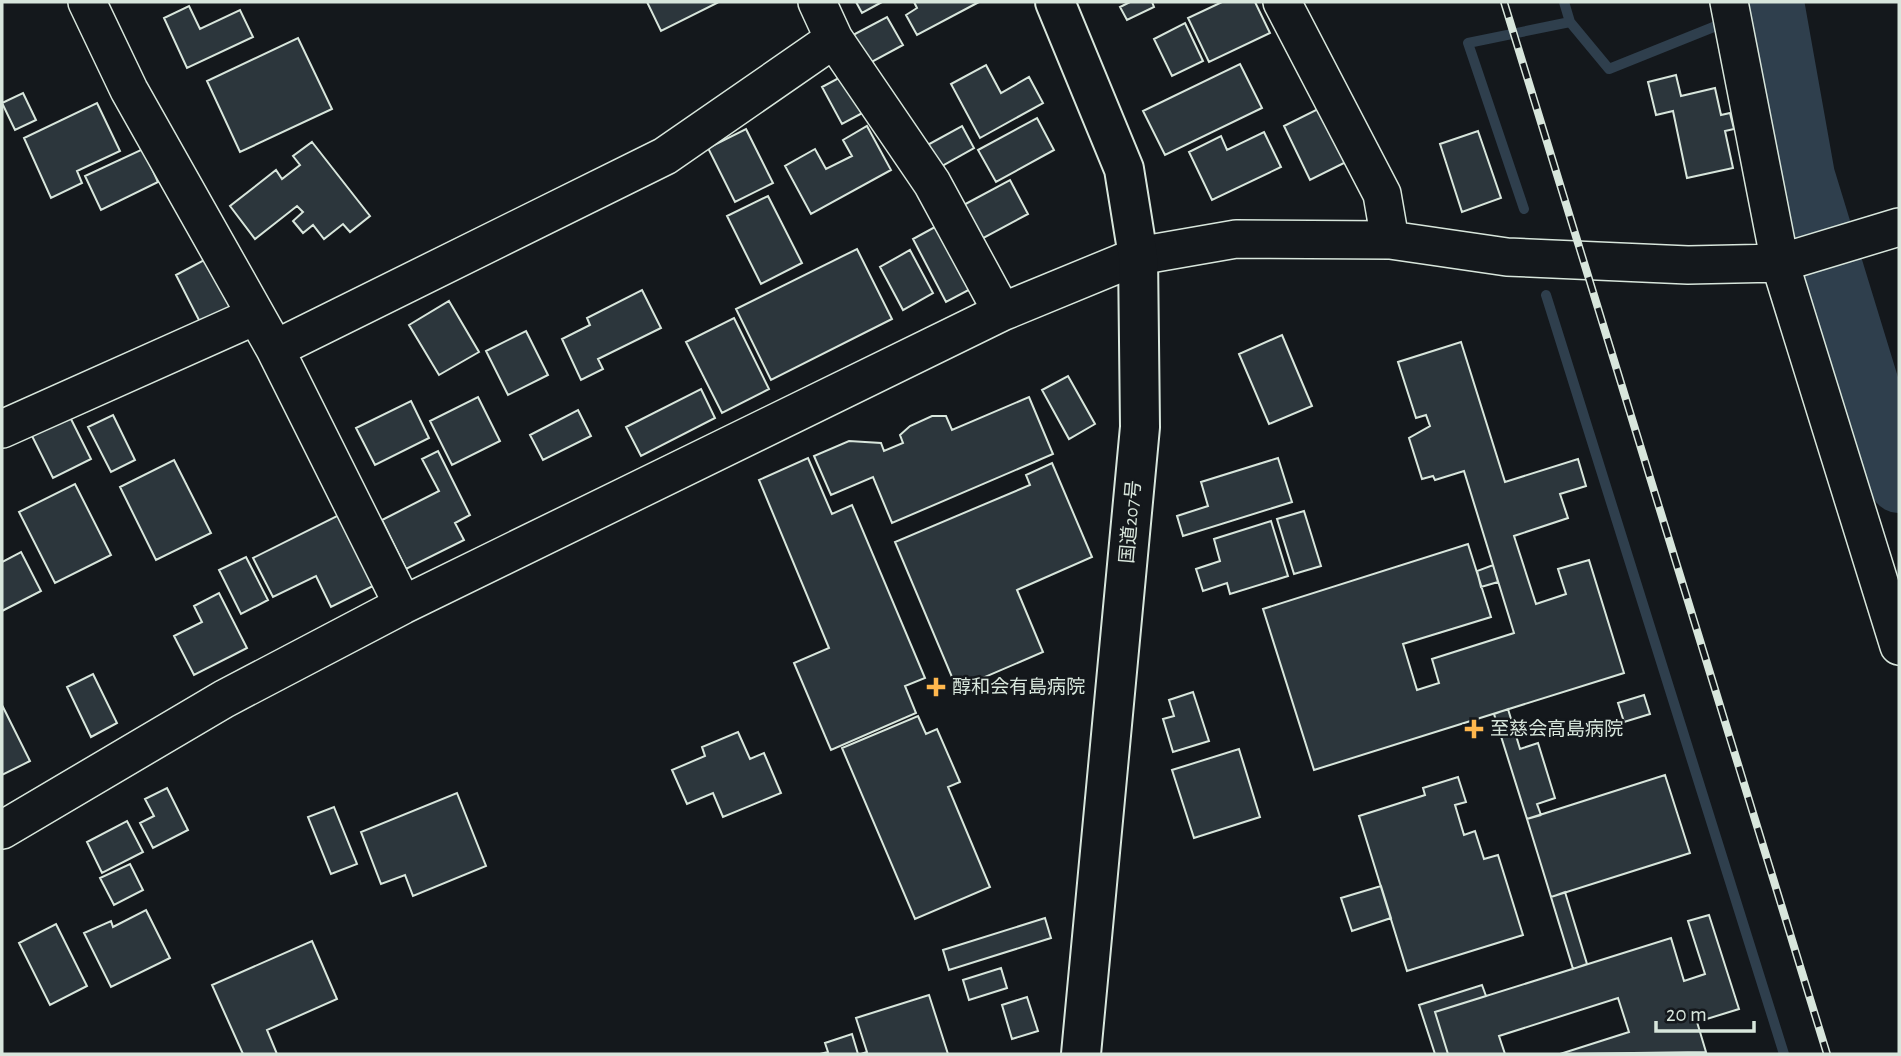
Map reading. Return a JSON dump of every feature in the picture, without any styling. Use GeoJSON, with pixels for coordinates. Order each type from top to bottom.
{"type":"FeatureCollection","features":[{"type":"Feature","properties":{"kind":"highway","name":"国道207号"},"geometry":{"type":"LineString","coordinates":[[1055,2],[1124,169],[1138,256],[1140,427],[1082,1054]]}},
{"type":"Feature","properties":{"kind":"street"},"geometry":{"type":"LineString","coordinates":[[86,2],[129,90],[275,349],[403,606]]}},
{"type":"Feature","properties":{"kind":"street"},"geometry":{"type":"LineString","coordinates":[[817,2],[834,39],[932,183],[1002,312]]}},
{"type":"Feature","properties":{"kind":"street"},"geometry":{"type":"LineString","coordinates":[[1282,2],[1382,194],[1390,240]]}},
{"type":"Feature","properties":{"kind":"street"},"geometry":{"type":"LineString","coordinates":[[1732,16],[1770,225],[1780,263],[1899,646]]}},
{"type":"Feature","properties":{"kind":"street"},"geometry":{"type":"LineString","coordinates":[[275,349],[665,156],[834,39]]}},
{"type":"Feature","properties":{"kind":"street"},"geometry":{"type":"LineString","coordinates":[[2,830],[224,699],[403,606],[1002,312],[1138,256],[1237,239],[1390,240],[1507,257],[1688,265],[1780,263],[1899,228]]}},
{"type":"Feature","properties":{"kind":"street"},"geometry":{"type":"LineString","coordinates":[[2,429],[255,316]]}},
{"type":"Feature","properties":{"kind":"building"},"geometry":{"type":"Polygon","coordinates":[[[647,2],[716,2],[717,3],[661,31],[647,2]]]}},
{"type":"Feature","properties":{"kind":"building"},"geometry":{"type":"Polygon","coordinates":[[[856,2],[882,2],[862,13],[856,2]]]}},
{"type":"Feature","properties":{"kind":"building"},"geometry":{"type":"Polygon","coordinates":[[[914,2],[979,2],[917,35],[906,15],[917,8],[914,2]]]}},
{"type":"Feature","properties":{"kind":"building"},"geometry":{"type":"Polygon","coordinates":[[[1130,2],[1152,2],[1154,7],[1127,20],[1120,7],[1130,2]]]}},
{"type":"Feature","properties":{"kind":"building"},"geometry":{"type":"Polygon","coordinates":[[[1222,2],[1255,2],[1270,33],[1209,62],[1188,18],[1222,2]]]}},
{"type":"Feature","properties":{"kind":"building"},"geometry":{"type":"Polygon","coordinates":[[[189,6],[200,29],[240,10],[253,37],[187,68],[164,18],[189,6]]]}},
{"type":"Feature","properties":{"kind":"building"},"geometry":{"type":"Polygon","coordinates":[[[887,17],[903,45],[868,64],[853,35],[887,17]]]}},
{"type":"Feature","properties":{"kind":"building"},"geometry":{"type":"Polygon","coordinates":[[[1185,23],[1203,61],[1172,76],[1154,39],[1185,23]]]}},
{"type":"Feature","properties":{"kind":"building"},"geometry":{"type":"Polygon","coordinates":[[[298,38],[332,109],[240,152],[207,81],[298,38]]]}},
{"type":"Feature","properties":{"kind":"building"},"geometry":{"type":"Polygon","coordinates":[[[1240,64],[1262,108],[1165,155],[1143,111],[1240,64]]]}},
{"type":"Feature","properties":{"kind":"building"},"geometry":{"type":"Polygon","coordinates":[[[986,65],[1001,93],[1029,77],[1043,103],[980,138],[951,84],[986,65]]]}},
{"type":"Feature","properties":{"kind":"building"},"geometry":{"type":"Polygon","coordinates":[[[848,73],[868,110],[842,124],[822,87],[848,73]]]}},
{"type":"Feature","properties":{"kind":"building"},"geometry":{"type":"Polygon","coordinates":[[[1676,75],[1681,96],[1715,88],[1721,115],[1730,113],[1734,129],[1725,131],[1733,168],[1687,178],[1673,111],[1656,115],[1648,82],[1676,75]]]}},
{"type":"Feature","properties":{"kind":"building"},"geometry":{"type":"Polygon","coordinates":[[[23,93],[36,120],[15,130],[2,103],[23,93]]]}},
{"type":"Feature","properties":{"kind":"building"},"geometry":{"type":"Polygon","coordinates":[[[97,103],[120,151],[77,171],[82,183],[51,198],[24,138],[97,103]]]}},
{"type":"Feature","properties":{"kind":"building"},"geometry":{"type":"Polygon","coordinates":[[[1320,108],[1346,162],[1310,180],[1284,126],[1320,108]]]}},
{"type":"Feature","properties":{"kind":"building"},"geometry":{"type":"Polygon","coordinates":[[[1037,118],[1054,150],[996,182],[978,150],[1037,118]]]}},
{"type":"Feature","properties":{"kind":"building"},"geometry":{"type":"Polygon","coordinates":[[[867,126],[891,170],[811,214],[785,166],[815,149],[826,169],[852,156],[843,140],[867,126]]]}},
{"type":"Feature","properties":{"kind":"building"},"geometry":{"type":"Polygon","coordinates":[[[962,126],[974,148],[933,171],[922,148],[962,126]]]}},
{"type":"Feature","properties":{"kind":"building"},"geometry":{"type":"Polygon","coordinates":[[[746,129],[773,183],[735,202],[708,148],[746,129]]]}},
{"type":"Feature","properties":{"kind":"building"},"geometry":{"type":"Polygon","coordinates":[[[1478,131],[1501,198],[1462,212],[1440,144],[1478,131]]]}},
{"type":"Feature","properties":{"kind":"building"},"geometry":{"type":"Polygon","coordinates":[[[1264,132],[1281,167],[1212,200],[1189,152],[1221,136],[1227,150],[1264,132]]]}},
{"type":"Feature","properties":{"kind":"building"},"geometry":{"type":"Polygon","coordinates":[[[312,142],[370,216],[350,232],[343,224],[324,239],[313,225],[303,233],[293,221],[303,212],[297,206],[255,239],[230,206],[276,170],[282,179],[300,165],[293,156],[312,142]]]}},
{"type":"Feature","properties":{"kind":"building"},"geometry":{"type":"Polygon","coordinates":[[[143,149],[158,182],[101,210],[85,176],[143,149]]]}},
{"type":"Feature","properties":{"kind":"building"},"geometry":{"type":"Polygon","coordinates":[[[1010,180],[1028,214],[976,242],[958,208],[1010,180]]]}},
{"type":"Feature","properties":{"kind":"building"},"geometry":{"type":"Polygon","coordinates":[[[768,196],[802,263],[761,284],[727,216],[768,196]]]}},
{"type":"Feature","properties":{"kind":"building"},"geometry":{"type":"Polygon","coordinates":[[[944,222],[978,285],[946,302],[913,239],[944,222]]]}},
{"type":"Feature","properties":{"kind":"building"},"geometry":{"type":"Polygon","coordinates":[[[857,249],[892,319],[771,380],[736,309],[857,249]]]}},
{"type":"Feature","properties":{"kind":"building"},"geometry":{"type":"Polygon","coordinates":[[[910,250],[933,293],[903,310],[880,267],[910,250]]]}},
{"type":"Feature","properties":{"kind":"building"},"geometry":{"type":"Polygon","coordinates":[[[206,259],[232,310],[202,326],[176,275],[206,259]]]}},
{"type":"Feature","properties":{"kind":"building"},"geometry":{"type":"Polygon","coordinates":[[[642,290],[661,328],[598,359],[603,369],[581,380],[562,339],[590,325],[587,318],[642,290]]]}},
{"type":"Feature","properties":{"kind":"building"},"geometry":{"type":"Polygon","coordinates":[[[449,301],[479,352],[439,375],[409,325],[449,301]]]}},
{"type":"Feature","properties":{"kind":"building"},"geometry":{"type":"Polygon","coordinates":[[[734,318],[769,389],[722,413],[686,342],[734,318]]]}},
{"type":"Feature","properties":{"kind":"building"},"geometry":{"type":"Polygon","coordinates":[[[526,331],[548,375],[508,395],[486,351],[526,331]]]}},
{"type":"Feature","properties":{"kind":"building"},"geometry":{"type":"Polygon","coordinates":[[[1282,335],[1312,406],[1269,424],[1239,354],[1282,335]]]}},
{"type":"Feature","properties":{"kind":"building"},"geometry":{"type":"Polygon","coordinates":[[[1461,342],[1505,482],[1578,459],[1586,486],[1560,494],[1568,518],[1514,536],[1536,604],[1566,594],[1558,569],[1589,560],[1624,673],[1314,770],[1263,609],[1468,544],[1491,617],[1403,644],[1417,690],[1439,683],[1432,659],[1514,633],[1464,471],[1435,480],[1433,476],[1422,479],[1409,438],[1430,426],[1426,415],[1416,418],[1398,362],[1461,342]]]}},
{"type":"Feature","properties":{"kind":"building"},"geometry":{"type":"Polygon","coordinates":[[[1068,376],[1095,424],[1069,439],[1042,390],[1068,376]]]}},
{"type":"Feature","properties":{"kind":"building"},"geometry":{"type":"Polygon","coordinates":[[[701,389],[715,418],[641,456],[626,427],[701,389]]]}},
{"type":"Feature","properties":{"kind":"building"},"geometry":{"type":"Polygon","coordinates":[[[478,397],[500,441],[452,465],[430,421],[478,397]]]}},
{"type":"Feature","properties":{"kind":"building"},"geometry":{"type":"Polygon","coordinates":[[[1029,397],[1053,454],[892,523],[873,477],[831,495],[814,456],[849,441],[881,443],[884,451],[903,443],[900,435],[910,426],[932,416],[946,416],[952,430],[1029,397]]]}},
{"type":"Feature","properties":{"kind":"building"},"geometry":{"type":"Polygon","coordinates":[[[411,401],[429,438],[375,465],[356,428],[411,401]]]}},
{"type":"Feature","properties":{"kind":"building"},"geometry":{"type":"Polygon","coordinates":[[[578,410],[591,436],[543,460],[530,435],[578,410]]]}},
{"type":"Feature","properties":{"kind":"building"},"geometry":{"type":"Polygon","coordinates":[[[67,411],[91,459],[53,478],[29,430],[67,411]]]}},
{"type":"Feature","properties":{"kind":"building"},"geometry":{"type":"Polygon","coordinates":[[[113,415],[135,460],[111,472],[88,427],[113,415]]]}},
{"type":"Feature","properties":{"kind":"building"},"geometry":{"type":"Polygon","coordinates":[[[438,451],[470,515],[455,523],[464,540],[406,569],[382,520],[439,491],[422,459],[438,451]]]}},
{"type":"Feature","properties":{"kind":"building"},"geometry":{"type":"Polygon","coordinates":[[[808,458],[832,514],[852,505],[925,678],[905,686],[916,713],[831,750],[794,663],[829,648],[759,480],[808,458]]]}},
{"type":"Feature","properties":{"kind":"building"},"geometry":{"type":"Polygon","coordinates":[[[1278,458],[1292,502],[1183,536],[1177,516],[1208,506],[1201,482],[1278,458]]]}},
{"type":"Feature","properties":{"kind":"building"},"geometry":{"type":"Polygon","coordinates":[[[174,460],[211,533],[156,560],[120,487],[174,460]]]}},
{"type":"Feature","properties":{"kind":"building"},"geometry":{"type":"Polygon","coordinates":[[[1052,463],[1092,557],[1017,590],[1043,652],[957,689],[895,542],[1030,485],[1026,475],[1052,463]]]}},
{"type":"Feature","properties":{"kind":"building"},"geometry":{"type":"Polygon","coordinates":[[[75,484],[111,555],[55,583],[19,512],[75,484]]]}},
{"type":"Feature","properties":{"kind":"building"},"geometry":{"type":"Polygon","coordinates":[[[1304,511],[1321,566],[1294,574],[1277,519],[1304,511]]]}},
{"type":"Feature","properties":{"kind":"building"},"geometry":{"type":"Polygon","coordinates":[[[341,514],[377,584],[331,607],[316,576],[273,597],[253,558],[341,514]]]}},
{"type":"Feature","properties":{"kind":"building"},"geometry":{"type":"Polygon","coordinates":[[[1271,521],[1288,576],[1230,594],[1227,583],[1203,591],[1196,569],[1220,561],[1214,539],[1271,521]]]}},
{"type":"Feature","properties":{"kind":"building"},"geometry":{"type":"Polygon","coordinates":[[[21,552],[41,591],[2,611],[2,562],[21,552]]]}},
{"type":"Feature","properties":{"kind":"building"},"geometry":{"type":"Polygon","coordinates":[[[246,557],[268,600],[241,614],[219,570],[246,557]]]}},
{"type":"Feature","properties":{"kind":"building"},"geometry":{"type":"Polygon","coordinates":[[[1493,565],[1498,582],[1481,587],[1477,571],[1493,565]]]}},
{"type":"Feature","properties":{"kind":"building"},"geometry":{"type":"Polygon","coordinates":[[[219,593],[247,648],[194,675],[174,636],[202,622],[194,606],[219,593]]]}},
{"type":"Feature","properties":{"kind":"building"},"geometry":{"type":"Polygon","coordinates":[[[93,674],[117,723],[91,737],[67,687],[93,674]]]}},
{"type":"Feature","properties":{"kind":"building"},"geometry":{"type":"Polygon","coordinates":[[[1193,692],[1209,741],[1173,752],[1163,719],[1174,716],[1169,700],[1193,692]]]}},
{"type":"Feature","properties":{"kind":"building"},"geometry":{"type":"Polygon","coordinates":[[[1644,695],[1650,714],[1624,722],[1618,703],[1644,695]]]}},
{"type":"Feature","properties":{"kind":"building"},"geometry":{"type":"Polygon","coordinates":[[[2,708],[30,761],[2,775],[2,708]]]}},
{"type":"Feature","properties":{"kind":"building"},"geometry":{"type":"Polygon","coordinates":[[[1508,709],[1520,749],[1538,743],[1555,798],[1537,804],[1541,815],[1527,819],[1494,714],[1508,709]]]}},
{"type":"Feature","properties":{"kind":"building"},"geometry":{"type":"Polygon","coordinates":[[[918,716],[926,734],[937,729],[960,782],[948,787],[990,887],[915,919],[842,748],[918,716]]]}},
{"type":"Feature","properties":{"kind":"building"},"geometry":{"type":"Polygon","coordinates":[[[738,732],[750,759],[764,753],[781,793],[723,817],[713,793],[687,804],[672,770],[705,756],[702,747],[738,732]]]}},
{"type":"Feature","properties":{"kind":"building"},"geometry":{"type":"Polygon","coordinates":[[[1239,749],[1260,817],[1194,838],[1172,770],[1239,749]]]}},
{"type":"Feature","properties":{"kind":"building"},"geometry":{"type":"Polygon","coordinates":[[[1665,775],[1690,853],[1551,897],[1527,819],[1665,775]]]}},
{"type":"Feature","properties":{"kind":"building"},"geometry":{"type":"Polygon","coordinates":[[[1458,777],[1466,802],[1455,805],[1464,835],[1475,831],[1484,859],[1498,855],[1523,935],[1407,971],[1359,816],[1425,795],[1423,788],[1458,777]]]}},
{"type":"Feature","properties":{"kind":"building"},"geometry":{"type":"Polygon","coordinates":[[[167,788],[188,830],[153,848],[140,823],[154,816],[145,799],[167,788]]]}},
{"type":"Feature","properties":{"kind":"building"},"geometry":{"type":"Polygon","coordinates":[[[457,793],[486,866],[413,896],[405,875],[381,884],[361,832],[457,793]]]}},
{"type":"Feature","properties":{"kind":"building"},"geometry":{"type":"Polygon","coordinates":[[[334,807],[357,864],[331,874],[308,817],[334,807]]]}},
{"type":"Feature","properties":{"kind":"building"},"geometry":{"type":"Polygon","coordinates":[[[127,821],[143,852],[102,873],[87,842],[127,821]]]}},
{"type":"Feature","properties":{"kind":"building"},"geometry":{"type":"Polygon","coordinates":[[[130,864],[143,890],[114,905],[100,878],[130,864]]]}},
{"type":"Feature","properties":{"kind":"building"},"geometry":{"type":"Polygon","coordinates":[[[1381,886],[1391,918],[1352,931],[1341,898],[1381,886]]]}},
{"type":"Feature","properties":{"kind":"building"},"geometry":{"type":"Polygon","coordinates":[[[1565,892],[1587,964],[1573,969],[1551,897],[1565,892]]]}},
{"type":"Feature","properties":{"kind":"building"},"geometry":{"type":"Polygon","coordinates":[[[146,910],[170,958],[111,987],[84,933],[111,921],[113,927],[146,910]]]}},
{"type":"Feature","properties":{"kind":"building"},"geometry":{"type":"Polygon","coordinates":[[[1709,915],[1739,1009],[1697,1022],[1706,1052],[1560,1054],[1629,1032],[1618,998],[1499,1036],[1505,1054],[1448,1054],[1435,1012],[1671,938],[1684,981],[1705,974],[1688,921],[1709,915]]]}},
{"type":"Feature","properties":{"kind":"building"},"geometry":{"type":"Polygon","coordinates":[[[1045,918],[1051,938],[949,970],[943,950],[1045,918]]]}},
{"type":"Feature","properties":{"kind":"building"},"geometry":{"type":"Polygon","coordinates":[[[56,924],[87,986],[50,1005],[19,943],[56,924]]]}},
{"type":"Feature","properties":{"kind":"building"},"geometry":{"type":"Polygon","coordinates":[[[312,941],[337,999],[267,1030],[277,1054],[243,1054],[212,985],[312,941]]]}},
{"type":"Feature","properties":{"kind":"building"},"geometry":{"type":"Polygon","coordinates":[[[1001,968],[1007,988],[969,1000],[963,980],[1001,968]]]}},
{"type":"Feature","properties":{"kind":"building"},"geometry":{"type":"Polygon","coordinates":[[[1482,985],[1486,996],[1435,1012],[1448,1054],[1435,1054],[1419,1005],[1482,985]]]}},
{"type":"Feature","properties":{"kind":"building"},"geometry":{"type":"Polygon","coordinates":[[[929,995],[948,1054],[861,1054],[867,1052],[856,1018],[929,995]]]}},
{"type":"Feature","properties":{"kind":"building"},"geometry":{"type":"Polygon","coordinates":[[[1027,997],[1038,1031],[1012,1039],[1002,1005],[1027,997]]]}},
{"type":"Feature","properties":{"kind":"building"},"geometry":{"type":"Polygon","coordinates":[[[852,1034],[858,1054],[820,1054],[828,1052],[825,1043],[852,1034]]]}},
{"type":"Feature","properties":{"kind":"waterway"},"geometry":{"type":"LineString","coordinates":[[1564,2],[1570,22],[1609,69],[1716,26],[1775,12]]}},
{"type":"Feature","properties":{"kind":"waterway"},"geometry":{"type":"LineString","coordinates":[[1774,2],[1805,176],[1899,483]]}},
{"type":"Feature","properties":{"kind":"waterway"},"geometry":{"type":"LineString","coordinates":[[1524,209],[1468,43],[1570,22]]}},
{"type":"Feature","properties":{"kind":"waterway"},"geometry":{"type":"LineString","coordinates":[[1546,295],[1784,1054]]}},
{"type":"Feature","properties":{"kind":"railway"},"geometry":{"type":"LineString","coordinates":[[1504,2],[1827,1054]]}},
{"type":"Feature","properties":{"kind":"place","name":"醇和会有島病院"},"geometry":{"type":"Point","coordinates":[936,687]}},
{"type":"Feature","properties":{"kind":"place","name":"至慈会高島病院"},"geometry":{"type":"Point","coordinates":[1474,729]}}]}
